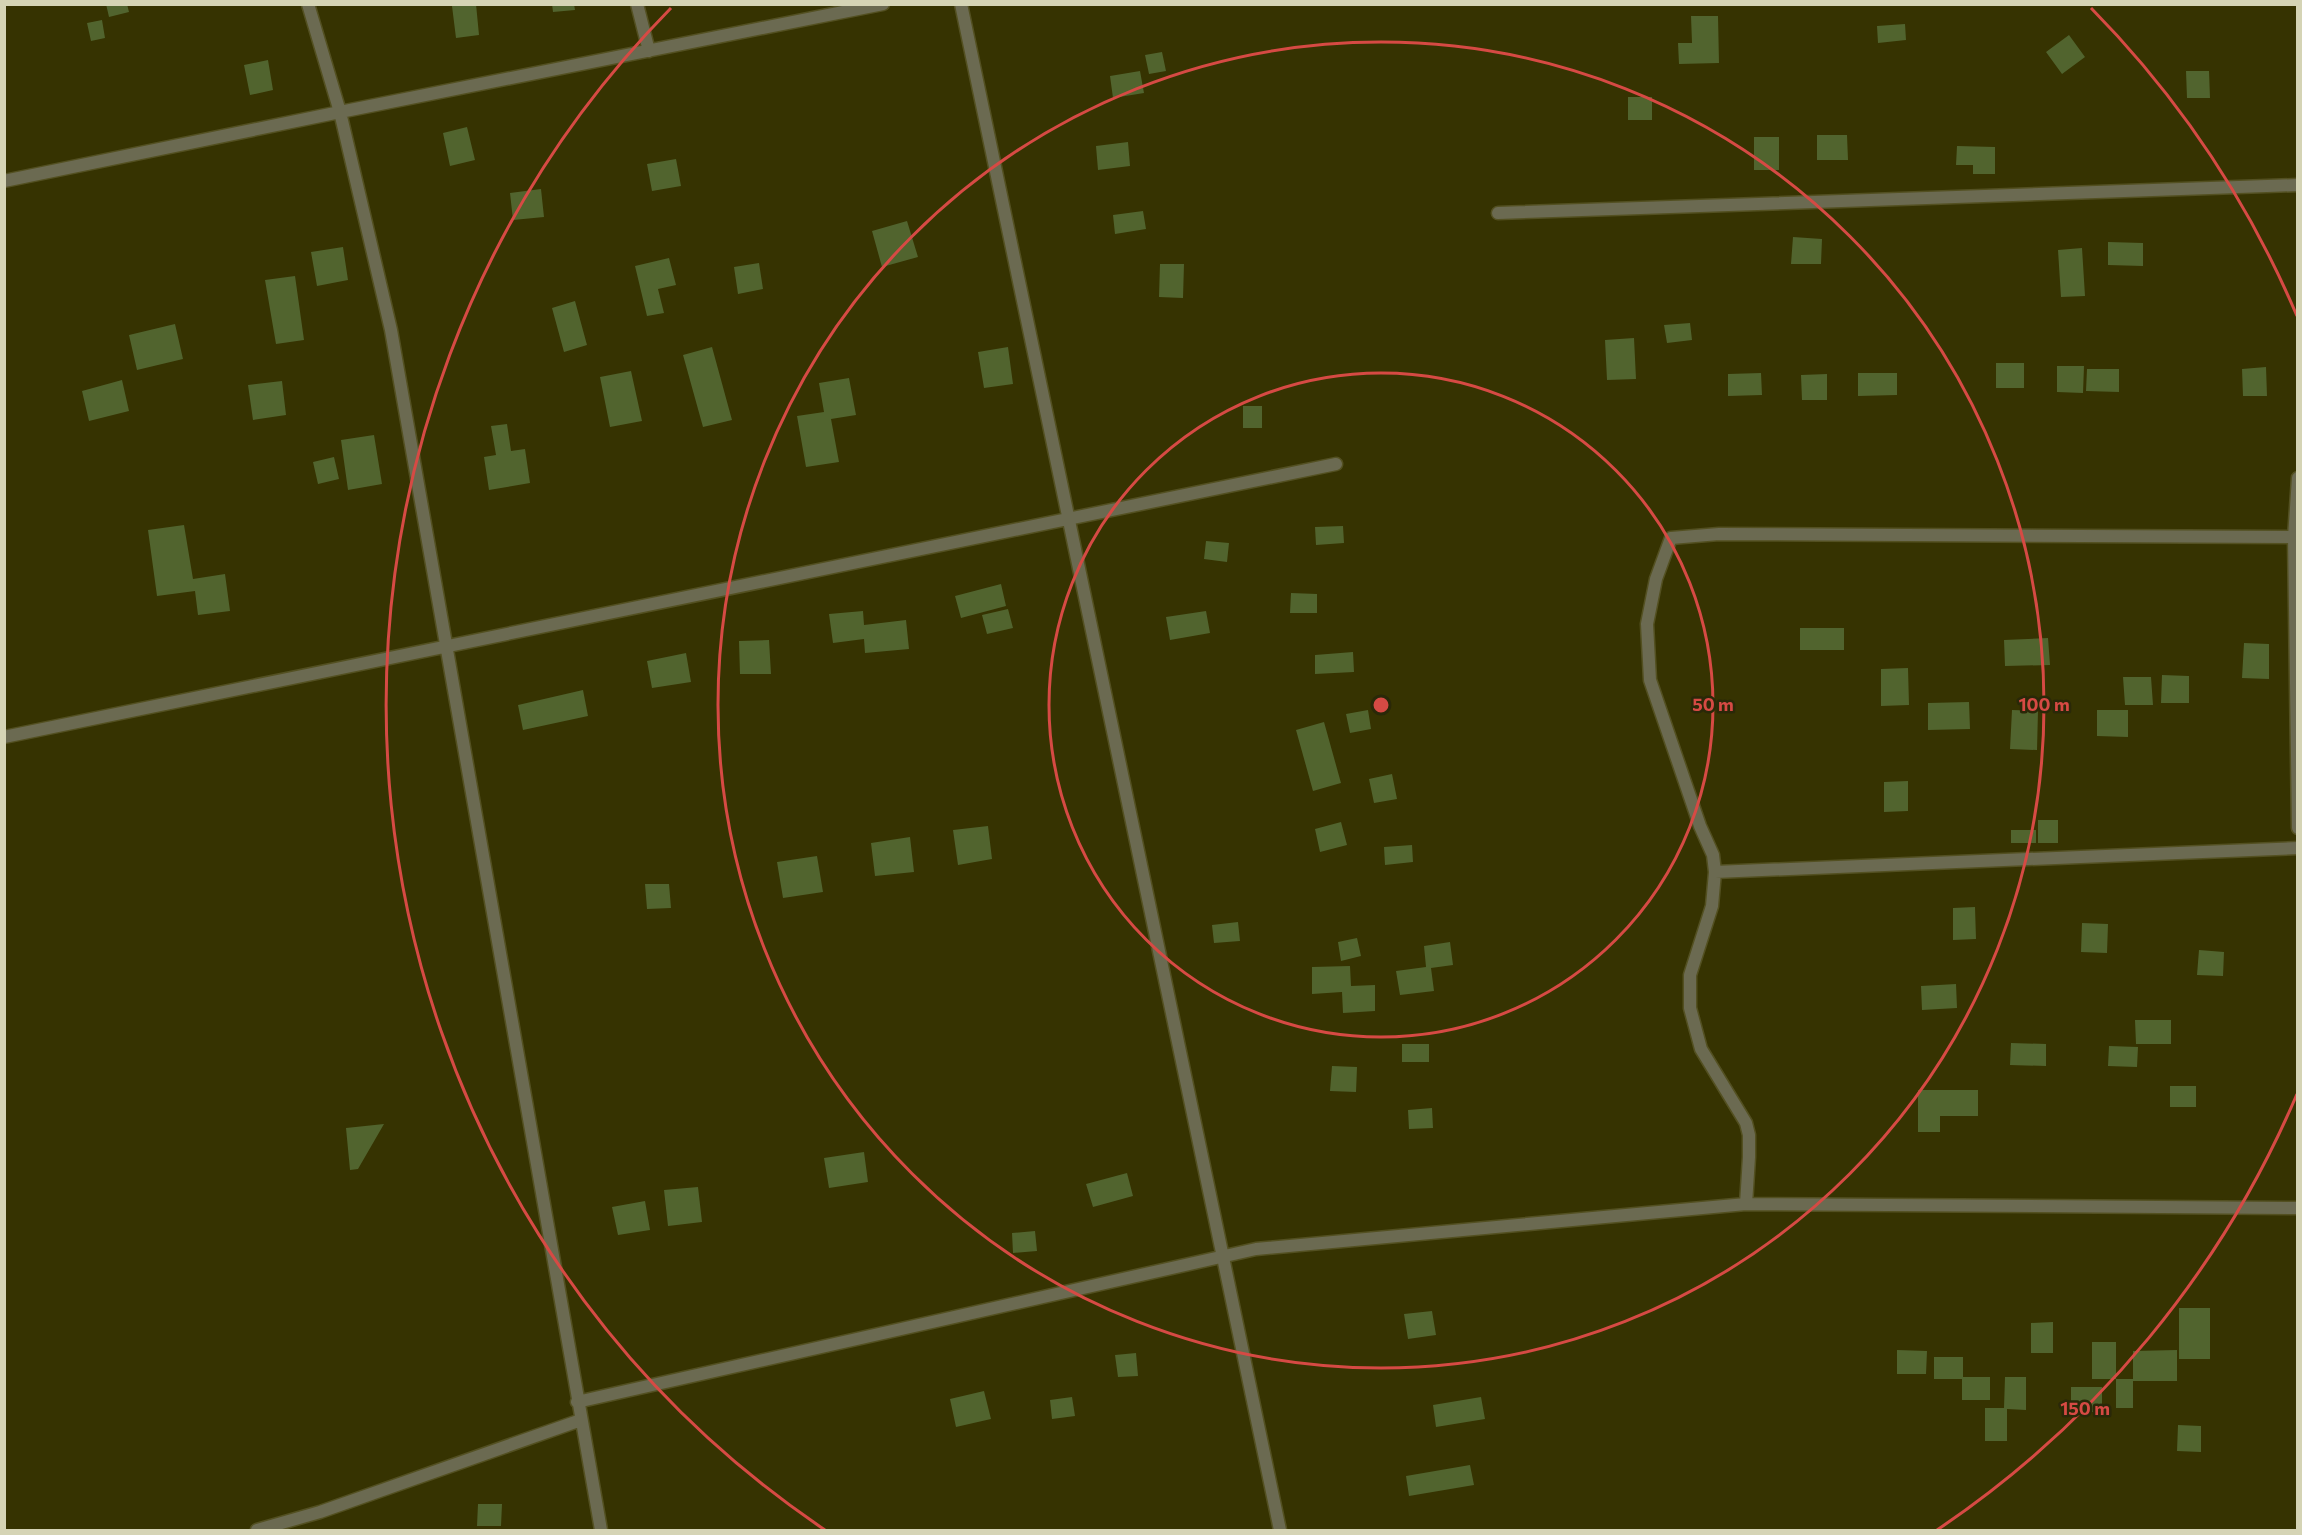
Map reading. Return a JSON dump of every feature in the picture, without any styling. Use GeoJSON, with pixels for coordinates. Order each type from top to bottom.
{"type":"FeatureCollection","features":[{"type":"Feature","properties":{"kind":"street"},"geometry":{"type":"LineString","coordinates":[[308,4],[340,112],[391,330],[601,1530]]}},
{"type":"Feature","properties":{"kind":"street"},"geometry":{"type":"LineString","coordinates":[[637,4],[649,51]]}},
{"type":"Feature","properties":{"kind":"street"},"geometry":{"type":"LineString","coordinates":[[4,181],[883,4]]}},
{"type":"Feature","properties":{"kind":"street"},"geometry":{"type":"LineString","coordinates":[[961,4],[1280,1530]]}},
{"type":"Feature","properties":{"kind":"street"},"geometry":{"type":"LineString","coordinates":[[1498,213],[2298,185]]}},
{"type":"Feature","properties":{"kind":"street"},"geometry":{"type":"LineString","coordinates":[[4,737],[1336,464]]}},
{"type":"Feature","properties":{"kind":"street"},"geometry":{"type":"LineString","coordinates":[[2298,478],[2294,537],[2298,828]]}},
{"type":"Feature","properties":{"kind":"street"},"geometry":{"type":"LineString","coordinates":[[1746,1204],[1749,1135],[1746,1123],[1701,1049],[1690,1008],[1690,975],[1712,906],[1715,872],[1713,855],[1697,817],[1650,680],[1647,624],[1656,579],[1671,538],[1719,534],[2294,537]]}},
{"type":"Feature","properties":{"kind":"street"},"geometry":{"type":"LineString","coordinates":[[1715,872],[2298,848]]}},
{"type":"Feature","properties":{"kind":"street"},"geometry":{"type":"LineString","coordinates":[[577,1402],[1256,1249],[1746,1204],[2298,1208]]}},
{"type":"Feature","properties":{"kind":"street"},"geometry":{"type":"LineString","coordinates":[[257,1530],[320,1512],[581,1420]]}},
{"type":"Feature","properties":{"kind":"building"},"geometry":{"type":"Polygon","coordinates":[[[106,4],[127,4],[129,12],[109,17],[106,4]]]}},
{"type":"Feature","properties":{"kind":"building"},"geometry":{"type":"Polygon","coordinates":[[[476,4],[479,35],[456,38],[452,6],[476,4]]]}},
{"type":"Feature","properties":{"kind":"building"},"geometry":{"type":"Polygon","coordinates":[[[552,4],[574,4],[575,10],[553,12],[552,4]]]}},
{"type":"Feature","properties":{"kind":"building"},"geometry":{"type":"Polygon","coordinates":[[[1691,16],[1718,16],[1719,63],[1679,64],[1678,43],[1692,43],[1691,16]]]}},
{"type":"Feature","properties":{"kind":"building"},"geometry":{"type":"Polygon","coordinates":[[[102,20],[105,38],[91,41],[87,23],[102,20]]]}},
{"type":"Feature","properties":{"kind":"building"},"geometry":{"type":"Polygon","coordinates":[[[1905,24],[1906,40],[1878,43],[1877,26],[1905,24]]]}},
{"type":"Feature","properties":{"kind":"building"},"geometry":{"type":"Polygon","coordinates":[[[2069,35],[2085,57],[2062,74],[2046,52],[2069,35]]]}},
{"type":"Feature","properties":{"kind":"building"},"geometry":{"type":"Polygon","coordinates":[[[1162,52],[1166,71],[1149,74],[1145,55],[1162,52]]]}},
{"type":"Feature","properties":{"kind":"building"},"geometry":{"type":"Polygon","coordinates":[[[268,60],[273,90],[250,95],[244,65],[268,60]]]}},
{"type":"Feature","properties":{"kind":"building"},"geometry":{"type":"Polygon","coordinates":[[[1140,71],[1144,93],[1113,98],[1110,76],[1140,71]]]}},
{"type":"Feature","properties":{"kind":"building"},"geometry":{"type":"Polygon","coordinates":[[[2186,71],[2209,71],[2210,98],[2187,98],[2186,71]]]}},
{"type":"Feature","properties":{"kind":"building"},"geometry":{"type":"Polygon","coordinates":[[[1628,97],[1652,97],[1652,120],[1628,120],[1628,97]]]}},
{"type":"Feature","properties":{"kind":"building"},"geometry":{"type":"Polygon","coordinates":[[[467,127],[475,160],[450,166],[443,133],[467,127]]]}},
{"type":"Feature","properties":{"kind":"building"},"geometry":{"type":"Polygon","coordinates":[[[1817,135],[1847,135],[1848,160],[1817,160],[1817,135]]]}},
{"type":"Feature","properties":{"kind":"building"},"geometry":{"type":"Polygon","coordinates":[[[1754,137],[1779,137],[1779,170],[1754,170],[1754,137]]]}},
{"type":"Feature","properties":{"kind":"building"},"geometry":{"type":"Polygon","coordinates":[[[1128,142],[1130,166],[1098,170],[1096,146],[1128,142]]]}},
{"type":"Feature","properties":{"kind":"building"},"geometry":{"type":"Polygon","coordinates":[[[1957,146],[1995,147],[1995,174],[1973,174],[1973,165],[1956,165],[1957,146]]]}},
{"type":"Feature","properties":{"kind":"building"},"geometry":{"type":"Polygon","coordinates":[[[676,159],[681,186],[652,191],[647,164],[676,159]]]}},
{"type":"Feature","properties":{"kind":"building"},"geometry":{"type":"Polygon","coordinates":[[[541,189],[544,217],[513,220],[510,193],[541,189]]]}},
{"type":"Feature","properties":{"kind":"building"},"geometry":{"type":"Polygon","coordinates":[[[1143,211],[1146,229],[1115,234],[1113,215],[1143,211]]]}},
{"type":"Feature","properties":{"kind":"building"},"geometry":{"type":"Polygon","coordinates":[[[907,221],[918,257],[882,267],[872,231],[907,221]]]}},
{"type":"Feature","properties":{"kind":"building"},"geometry":{"type":"Polygon","coordinates":[[[1793,237],[1822,239],[1821,264],[1791,264],[1793,237]]]}},
{"type":"Feature","properties":{"kind":"building"},"geometry":{"type":"Polygon","coordinates":[[[2108,242],[2143,243],[2143,266],[2108,265],[2108,242]]]}},
{"type":"Feature","properties":{"kind":"building"},"geometry":{"type":"Polygon","coordinates":[[[343,247],[348,280],[317,286],[311,252],[343,247]]]}},
{"type":"Feature","properties":{"kind":"building"},"geometry":{"type":"Polygon","coordinates":[[[2082,248],[2085,296],[2061,297],[2058,250],[2082,248]]]}},
{"type":"Feature","properties":{"kind":"building"},"geometry":{"type":"Polygon","coordinates":[[[669,258],[676,285],[658,289],[664,313],[647,316],[635,266],[669,258]]]}},
{"type":"Feature","properties":{"kind":"building"},"geometry":{"type":"Polygon","coordinates":[[[759,263],[763,289],[738,294],[734,267],[759,263]]]}},
{"type":"Feature","properties":{"kind":"building"},"geometry":{"type":"Polygon","coordinates":[[[1160,264],[1184,264],[1183,298],[1159,297],[1160,264]]]}},
{"type":"Feature","properties":{"kind":"building"},"geometry":{"type":"Polygon","coordinates":[[[295,276],[304,340],[276,344],[265,280],[295,276]]]}},
{"type":"Feature","properties":{"kind":"building"},"geometry":{"type":"Polygon","coordinates":[[[575,301],[587,345],[564,352],[552,308],[575,301]]]}},
{"type":"Feature","properties":{"kind":"building"},"geometry":{"type":"Polygon","coordinates":[[[1690,323],[1692,340],[1667,343],[1664,325],[1690,323]]]}},
{"type":"Feature","properties":{"kind":"building"},"geometry":{"type":"Polygon","coordinates":[[[175,324],[183,359],[137,370],[129,335],[175,324]]]}},
{"type":"Feature","properties":{"kind":"building"},"geometry":{"type":"Polygon","coordinates":[[[1634,338],[1636,379],[1607,380],[1605,340],[1634,338]]]}},
{"type":"Feature","properties":{"kind":"building"},"geometry":{"type":"Polygon","coordinates":[[[712,347],[732,420],[703,427],[683,355],[712,347]]]}},
{"type":"Feature","properties":{"kind":"building"},"geometry":{"type":"Polygon","coordinates":[[[1008,347],[1013,384],[984,388],[978,352],[1008,347]]]}},
{"type":"Feature","properties":{"kind":"building"},"geometry":{"type":"Polygon","coordinates":[[[1996,363],[2024,363],[2024,388],[1996,388],[1996,363]]]}},
{"type":"Feature","properties":{"kind":"building"},"geometry":{"type":"Polygon","coordinates":[[[2057,366],[2084,366],[2083,393],[2057,392],[2057,366]]]}},
{"type":"Feature","properties":{"kind":"building"},"geometry":{"type":"Polygon","coordinates":[[[2266,367],[2267,396],[2243,396],[2242,369],[2266,367]]]}},
{"type":"Feature","properties":{"kind":"building"},"geometry":{"type":"Polygon","coordinates":[[[2087,369],[2119,369],[2119,392],[2086,391],[2087,369]]]}},
{"type":"Feature","properties":{"kind":"building"},"geometry":{"type":"Polygon","coordinates":[[[631,371],[642,421],[610,427],[600,377],[631,371]]]}},
{"type":"Feature","properties":{"kind":"building"},"geometry":{"type":"Polygon","coordinates":[[[1761,373],[1762,395],[1728,396],[1728,374],[1761,373]]]}},
{"type":"Feature","properties":{"kind":"building"},"geometry":{"type":"Polygon","coordinates":[[[1858,373],[1897,373],[1897,395],[1858,396],[1858,373]]]}},
{"type":"Feature","properties":{"kind":"building"},"geometry":{"type":"Polygon","coordinates":[[[1827,374],[1827,400],[1802,400],[1801,375],[1827,374]]]}},
{"type":"Feature","properties":{"kind":"building"},"geometry":{"type":"Polygon","coordinates":[[[849,378],[856,415],[831,419],[839,462],[806,467],[797,416],[824,412],[819,383],[849,378]]]}},
{"type":"Feature","properties":{"kind":"building"},"geometry":{"type":"Polygon","coordinates":[[[122,380],[129,411],[89,421],[82,391],[122,380]]]}},
{"type":"Feature","properties":{"kind":"building"},"geometry":{"type":"Polygon","coordinates":[[[282,381],[286,415],[253,420],[248,385],[282,381]]]}},
{"type":"Feature","properties":{"kind":"building"},"geometry":{"type":"Polygon","coordinates":[[[1243,406],[1262,406],[1262,428],[1243,428],[1243,406]]]}},
{"type":"Feature","properties":{"kind":"building"},"geometry":{"type":"Polygon","coordinates":[[[507,424],[511,451],[525,449],[530,483],[489,490],[484,457],[496,455],[491,426],[507,424]]]}},
{"type":"Feature","properties":{"kind":"building"},"geometry":{"type":"Polygon","coordinates":[[[374,435],[382,484],[348,490],[341,440],[374,435]]]}},
{"type":"Feature","properties":{"kind":"building"},"geometry":{"type":"Polygon","coordinates":[[[334,457],[339,479],[318,484],[313,462],[334,457]]]}},
{"type":"Feature","properties":{"kind":"building"},"geometry":{"type":"Polygon","coordinates":[[[184,525],[193,579],[225,574],[230,611],[198,615],[195,591],[157,596],[148,530],[184,525]]]}},
{"type":"Feature","properties":{"kind":"building"},"geometry":{"type":"Polygon","coordinates":[[[1343,526],[1344,543],[1316,545],[1315,527],[1343,526]]]}},
{"type":"Feature","properties":{"kind":"building"},"geometry":{"type":"Polygon","coordinates":[[[1206,541],[1229,543],[1227,562],[1204,559],[1206,541]]]}},
{"type":"Feature","properties":{"kind":"building"},"geometry":{"type":"Polygon","coordinates":[[[1001,584],[1006,606],[961,618],[955,596],[1001,584]]]}},
{"type":"Feature","properties":{"kind":"building"},"geometry":{"type":"Polygon","coordinates":[[[1291,593],[1317,594],[1317,613],[1290,613],[1291,593]]]}},
{"type":"Feature","properties":{"kind":"building"},"geometry":{"type":"Polygon","coordinates":[[[1008,609],[1013,628],[987,634],[982,615],[1008,609]]]}},
{"type":"Feature","properties":{"kind":"building"},"geometry":{"type":"Polygon","coordinates":[[[863,611],[864,625],[906,620],[909,649],[865,653],[864,639],[833,643],[829,614],[863,611]]]}},
{"type":"Feature","properties":{"kind":"building"},"geometry":{"type":"Polygon","coordinates":[[[1206,611],[1210,633],[1170,640],[1166,617],[1206,611]]]}},
{"type":"Feature","properties":{"kind":"building"},"geometry":{"type":"Polygon","coordinates":[[[1800,628],[1844,628],[1844,650],[1800,650],[1800,628]]]}},
{"type":"Feature","properties":{"kind":"building"},"geometry":{"type":"Polygon","coordinates":[[[2048,638],[2050,665],[2005,666],[2004,640],[2048,638]]]}},
{"type":"Feature","properties":{"kind":"building"},"geometry":{"type":"Polygon","coordinates":[[[769,640],[771,674],[740,674],[739,641],[769,640]]]}},
{"type":"Feature","properties":{"kind":"building"},"geometry":{"type":"Polygon","coordinates":[[[2244,643],[2269,644],[2269,679],[2242,678],[2244,643]]]}},
{"type":"Feature","properties":{"kind":"building"},"geometry":{"type":"Polygon","coordinates":[[[1353,652],[1354,672],[1315,674],[1315,655],[1353,652]]]}},
{"type":"Feature","properties":{"kind":"building"},"geometry":{"type":"Polygon","coordinates":[[[686,653],[691,682],[652,688],[647,661],[686,653]]]}},
{"type":"Feature","properties":{"kind":"building"},"geometry":{"type":"Polygon","coordinates":[[[1908,668],[1909,705],[1881,706],[1881,669],[1908,668]]]}},
{"type":"Feature","properties":{"kind":"building"},"geometry":{"type":"Polygon","coordinates":[[[2162,675],[2189,676],[2189,703],[2161,703],[2162,675]]]}},
{"type":"Feature","properties":{"kind":"building"},"geometry":{"type":"Polygon","coordinates":[[[2123,677],[2151,677],[2153,705],[2125,705],[2123,677]]]}},
{"type":"Feature","properties":{"kind":"building"},"geometry":{"type":"Polygon","coordinates":[[[583,690],[588,716],[523,730],[518,705],[583,690]]]}},
{"type":"Feature","properties":{"kind":"building"},"geometry":{"type":"Polygon","coordinates":[[[1969,702],[1970,729],[1928,730],[1928,703],[1969,702]]]}},
{"type":"Feature","properties":{"kind":"building"},"geometry":{"type":"Polygon","coordinates":[[[1368,710],[1371,729],[1350,733],[1346,714],[1368,710]]]}},
{"type":"Feature","properties":{"kind":"building"},"geometry":{"type":"Polygon","coordinates":[[[2012,710],[2038,711],[2037,750],[2010,749],[2012,710]]]}},
{"type":"Feature","properties":{"kind":"building"},"geometry":{"type":"Polygon","coordinates":[[[2097,710],[2128,710],[2128,737],[2097,736],[2097,710]]]}},
{"type":"Feature","properties":{"kind":"building"},"geometry":{"type":"Polygon","coordinates":[[[1324,722],[1341,783],[1313,791],[1296,730],[1324,722]]]}},
{"type":"Feature","properties":{"kind":"building"},"geometry":{"type":"Polygon","coordinates":[[[1392,774],[1397,799],[1374,803],[1369,779],[1392,774]]]}},
{"type":"Feature","properties":{"kind":"building"},"geometry":{"type":"Polygon","coordinates":[[[1908,781],[1908,811],[1884,812],[1884,782],[1908,781]]]}},
{"type":"Feature","properties":{"kind":"building"},"geometry":{"type":"Polygon","coordinates":[[[2038,820],[2058,820],[2058,843],[2038,843],[2038,820]]]}},
{"type":"Feature","properties":{"kind":"building"},"geometry":{"type":"Polygon","coordinates":[[[1341,822],[1347,845],[1320,852],[1315,829],[1341,822]]]}},
{"type":"Feature","properties":{"kind":"building"},"geometry":{"type":"Polygon","coordinates":[[[988,826],[992,859],[958,865],[953,830],[988,826]]]}},
{"type":"Feature","properties":{"kind":"building"},"geometry":{"type":"Polygon","coordinates":[[[2011,830],[2036,830],[2036,843],[2011,843],[2011,830]]]}},
{"type":"Feature","properties":{"kind":"building"},"geometry":{"type":"Polygon","coordinates":[[[910,837],[914,872],[875,876],[871,843],[910,837]]]}},
{"type":"Feature","properties":{"kind":"building"},"geometry":{"type":"Polygon","coordinates":[[[1412,845],[1413,862],[1385,865],[1384,847],[1412,845]]]}},
{"type":"Feature","properties":{"kind":"building"},"geometry":{"type":"Polygon","coordinates":[[[817,856],[823,892],[783,898],[777,862],[817,856]]]}},
{"type":"Feature","properties":{"kind":"building"},"geometry":{"type":"Polygon","coordinates":[[[645,884],[669,884],[671,908],[647,909],[645,884]]]}},
{"type":"Feature","properties":{"kind":"building"},"geometry":{"type":"Polygon","coordinates":[[[1975,907],[1976,939],[1953,940],[1953,908],[1975,907]]]}},
{"type":"Feature","properties":{"kind":"building"},"geometry":{"type":"Polygon","coordinates":[[[1238,922],[1240,941],[1214,943],[1212,925],[1238,922]]]}},
{"type":"Feature","properties":{"kind":"building"},"geometry":{"type":"Polygon","coordinates":[[[2082,923],[2108,924],[2107,953],[2081,952],[2082,923]]]}},
{"type":"Feature","properties":{"kind":"building"},"geometry":{"type":"Polygon","coordinates":[[[1357,938],[1361,956],[1341,961],[1338,942],[1357,938]]]}},
{"type":"Feature","properties":{"kind":"building"},"geometry":{"type":"Polygon","coordinates":[[[1450,942],[1453,965],[1431,968],[1434,991],[1400,995],[1396,971],[1426,967],[1424,946],[1450,942]]]}},
{"type":"Feature","properties":{"kind":"building"},"geometry":{"type":"Polygon","coordinates":[[[2199,950],[2224,952],[2223,976],[2197,975],[2199,950]]]}},
{"type":"Feature","properties":{"kind":"building"},"geometry":{"type":"Polygon","coordinates":[[[1350,966],[1351,986],[1375,985],[1375,1011],[1343,1013],[1342,992],[1312,994],[1312,967],[1350,966]]]}},
{"type":"Feature","properties":{"kind":"building"},"geometry":{"type":"Polygon","coordinates":[[[1956,984],[1957,1008],[1922,1010],[1921,986],[1956,984]]]}},
{"type":"Feature","properties":{"kind":"building"},"geometry":{"type":"Polygon","coordinates":[[[2135,1020],[2171,1020],[2171,1044],[2136,1044],[2135,1020]]]}},
{"type":"Feature","properties":{"kind":"building"},"geometry":{"type":"Polygon","coordinates":[[[2011,1043],[2046,1044],[2046,1066],[2010,1065],[2011,1043]]]}},
{"type":"Feature","properties":{"kind":"building"},"geometry":{"type":"Polygon","coordinates":[[[1402,1044],[1429,1044],[1429,1062],[1402,1062],[1402,1044]]]}},
{"type":"Feature","properties":{"kind":"building"},"geometry":{"type":"Polygon","coordinates":[[[2109,1046],[2138,1047],[2137,1067],[2108,1066],[2109,1046]]]}},
{"type":"Feature","properties":{"kind":"building"},"geometry":{"type":"Polygon","coordinates":[[[1332,1066],[1357,1067],[1356,1092],[1330,1091],[1332,1066]]]}},
{"type":"Feature","properties":{"kind":"building"},"geometry":{"type":"Polygon","coordinates":[[[2170,1086],[2196,1086],[2196,1107],[2170,1107],[2170,1086]]]}},
{"type":"Feature","properties":{"kind":"building"},"geometry":{"type":"Polygon","coordinates":[[[1918,1090],[1978,1090],[1978,1116],[1940,1116],[1940,1132],[1918,1132],[1918,1090]]]}},
{"type":"Feature","properties":{"kind":"building"},"geometry":{"type":"Polygon","coordinates":[[[1432,1108],[1433,1128],[1409,1129],[1408,1110],[1432,1108]]]}},
{"type":"Feature","properties":{"kind":"building"},"geometry":{"type":"Polygon","coordinates":[[[384,1124],[358,1169],[350,1170],[346,1128],[384,1124]]]}},
{"type":"Feature","properties":{"kind":"building"},"geometry":{"type":"Polygon","coordinates":[[[864,1152],[868,1182],[829,1188],[824,1158],[864,1152]]]}},
{"type":"Feature","properties":{"kind":"building"},"geometry":{"type":"Polygon","coordinates":[[[1127,1173],[1133,1196],[1093,1207],[1086,1184],[1127,1173]]]}},
{"type":"Feature","properties":{"kind":"building"},"geometry":{"type":"Polygon","coordinates":[[[698,1187],[702,1222],[668,1226],[664,1190],[698,1187]]]}},
{"type":"Feature","properties":{"kind":"building"},"geometry":{"type":"Polygon","coordinates":[[[645,1201],[650,1230],[618,1235],[612,1207],[645,1201]]]}},
{"type":"Feature","properties":{"kind":"building"},"geometry":{"type":"Polygon","coordinates":[[[1035,1231],[1037,1251],[1013,1253],[1012,1233],[1035,1231]]]}},
{"type":"Feature","properties":{"kind":"building"},"geometry":{"type":"Polygon","coordinates":[[[2179,1308],[2210,1308],[2210,1359],[2179,1359],[2179,1308]]]}},
{"type":"Feature","properties":{"kind":"building"},"geometry":{"type":"Polygon","coordinates":[[[1432,1311],[1436,1335],[1408,1339],[1404,1314],[1432,1311]]]}},
{"type":"Feature","properties":{"kind":"building"},"geometry":{"type":"Polygon","coordinates":[[[2053,1322],[2053,1353],[2031,1353],[2031,1323],[2053,1322]]]}},
{"type":"Feature","properties":{"kind":"building"},"geometry":{"type":"Polygon","coordinates":[[[2092,1342],[2116,1342],[2116,1379],[2092,1379],[2092,1342]]]}},
{"type":"Feature","properties":{"kind":"building"},"geometry":{"type":"Polygon","coordinates":[[[1897,1350],[1927,1351],[1926,1374],[1897,1374],[1897,1350]]]}},
{"type":"Feature","properties":{"kind":"building"},"geometry":{"type":"Polygon","coordinates":[[[2177,1350],[2177,1381],[2133,1381],[2133,1408],[2116,1408],[2116,1379],[2133,1379],[2133,1351],[2177,1350]]]}},
{"type":"Feature","properties":{"kind":"building"},"geometry":{"type":"Polygon","coordinates":[[[1136,1353],[1138,1376],[1118,1377],[1115,1355],[1136,1353]]]}},
{"type":"Feature","properties":{"kind":"building"},"geometry":{"type":"Polygon","coordinates":[[[1934,1357],[1963,1357],[1963,1377],[1990,1377],[1990,1400],[1962,1400],[1962,1379],[1934,1379],[1934,1357]]]}},
{"type":"Feature","properties":{"kind":"building"},"geometry":{"type":"Polygon","coordinates":[[[2005,1377],[2026,1377],[2026,1410],[2007,1409],[2007,1441],[1985,1441],[1985,1408],[2004,1408],[2005,1377]]]}},
{"type":"Feature","properties":{"kind":"building"},"geometry":{"type":"Polygon","coordinates":[[[2071,1387],[2102,1387],[2102,1412],[2071,1412],[2071,1387]]]}},
{"type":"Feature","properties":{"kind":"building"},"geometry":{"type":"Polygon","coordinates":[[[984,1391],[991,1419],[956,1427],[950,1399],[984,1391]]]}},
{"type":"Feature","properties":{"kind":"building"},"geometry":{"type":"Polygon","coordinates":[[[1072,1397],[1075,1416],[1052,1419],[1050,1400],[1072,1397]]]}},
{"type":"Feature","properties":{"kind":"building"},"geometry":{"type":"Polygon","coordinates":[[[1481,1397],[1485,1419],[1436,1427],[1433,1405],[1481,1397]]]}},
{"type":"Feature","properties":{"kind":"building"},"geometry":{"type":"Polygon","coordinates":[[[2178,1425],[2201,1426],[2201,1452],[2177,1451],[2178,1425]]]}},
{"type":"Feature","properties":{"kind":"building"},"geometry":{"type":"Polygon","coordinates":[[[1470,1465],[1474,1485],[1409,1496],[1406,1476],[1470,1465]]]}},
{"type":"Feature","properties":{"kind":"building"},"geometry":{"type":"Polygon","coordinates":[[[478,1504],[502,1504],[501,1526],[477,1526],[478,1504]]]}}]}
